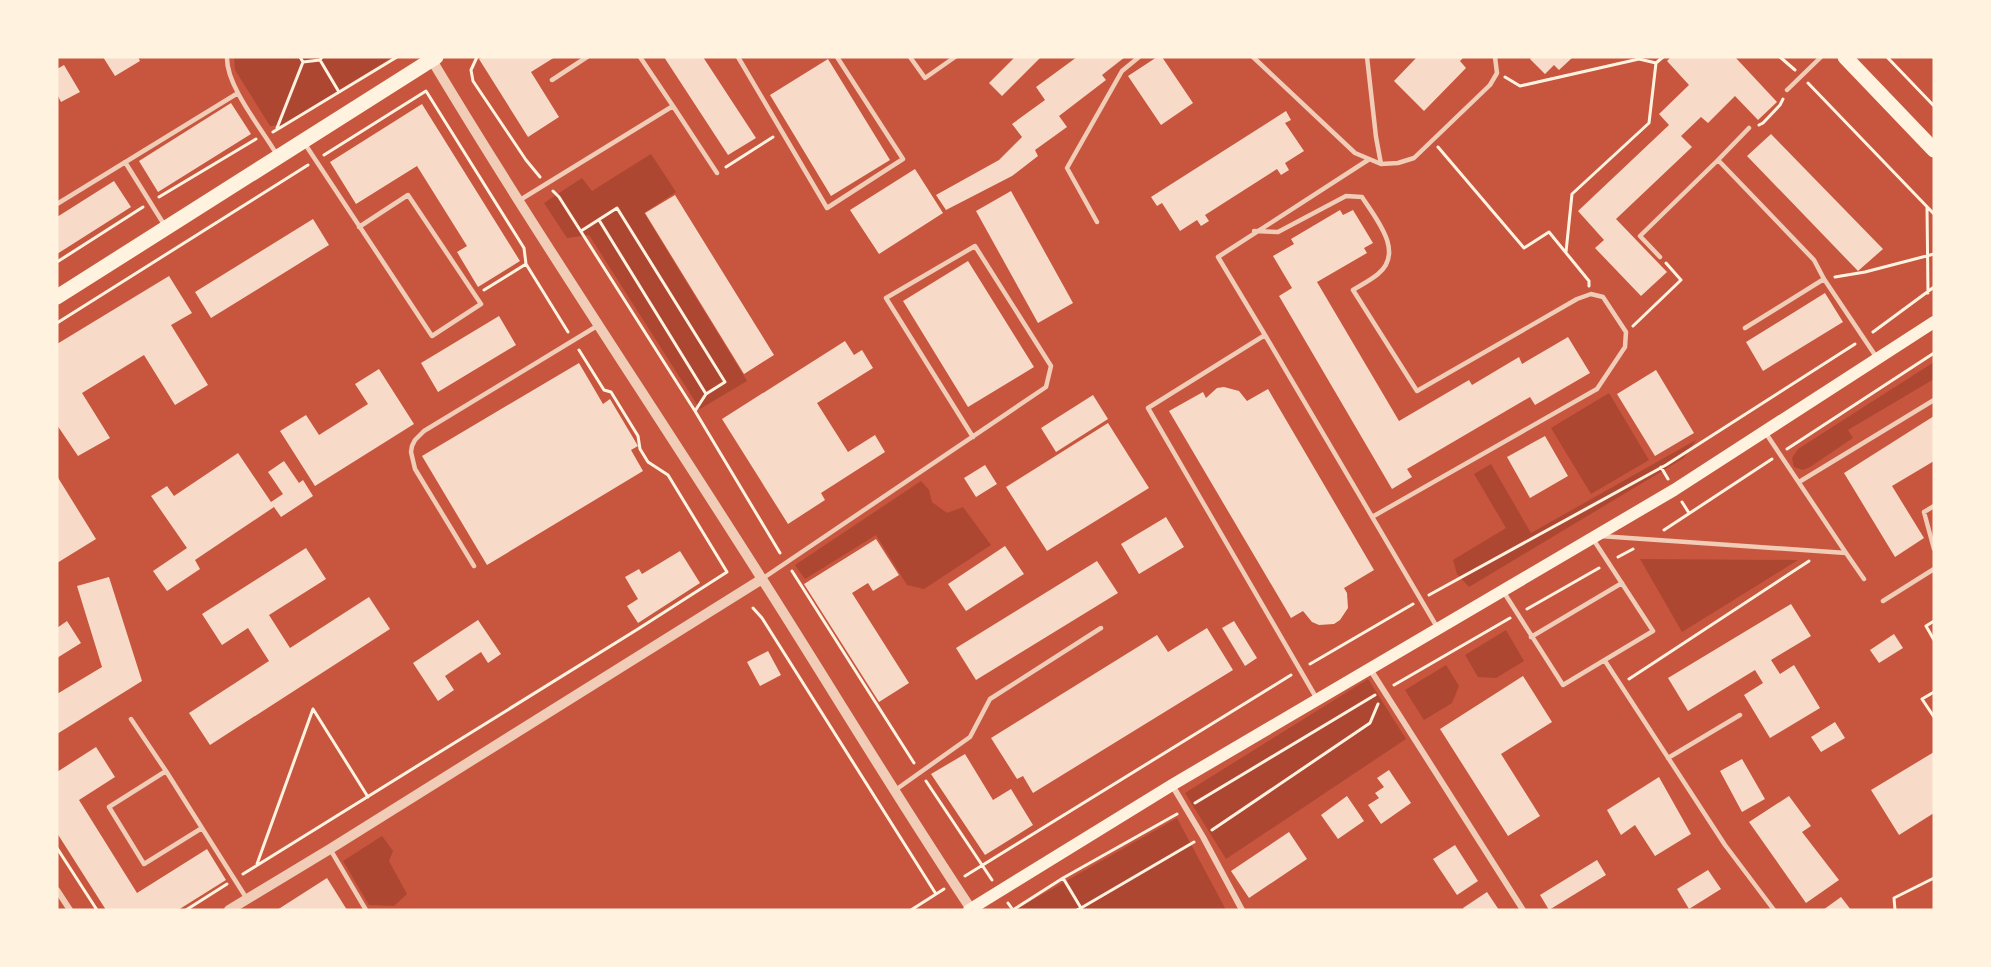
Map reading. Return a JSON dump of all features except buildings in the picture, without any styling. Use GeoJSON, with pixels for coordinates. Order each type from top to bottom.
{"type":"FeatureCollection","features":[{"type":"Feature","properties":{"kind":"main road"},"geometry":{"type":"LineString","coordinates":[[1845,57],[1934,150]]}},
{"type":"Feature","properties":{"kind":"main road"},"geometry":{"type":"LineString","coordinates":[[58,294],[278,158],[433,58]]}},
{"type":"Feature","properties":{"kind":"main road"},"geometry":{"type":"LineString","coordinates":[[970,910],[1172,785],[1595,537],[1934,322]]}},
{"type":"Feature","properties":{"kind":"street"},"geometry":{"type":"LineString","coordinates":[[433,58],[597,326],[762,579],[970,910]]}},
{"type":"Feature","properties":{"kind":"street"},"geometry":{"type":"LineString","coordinates":[[229,910],[762,579]]}},
{"type":"Feature","properties":{"kind":"street"},"geometry":{"type":"LineString","coordinates":[[1370,669],[1523,910]]}},
{"type":"Feature","properties":{"kind":"street"},"geometry":{"type":"LineString","coordinates":[[1172,785],[1242,910]]}},
{"type":"Feature","properties":{"kind":"street"},"geometry":{"type":"LineString","coordinates":[[57,890],[70,910]]}},
{"type":"Feature","properties":{"kind":"lane"},"geometry":{"type":"LineString","coordinates":[[226,57],[229,76],[278,158]]}},
{"type":"Feature","properties":{"kind":"lane"},"geometry":{"type":"LineString","coordinates":[[552,80],[587,57]]}},
{"type":"Feature","properties":{"kind":"lane"},"geometry":{"type":"LineString","coordinates":[[640,57],[717,173]]}},
{"type":"Feature","properties":{"kind":"lane"},"geometry":{"type":"LineString","coordinates":[[738,57],[827,208],[903,159],[837,57]]}},
{"type":"Feature","properties":{"kind":"lane"},"geometry":{"type":"LineString","coordinates":[[910,57],[926,78],[955,57]]}},
{"type":"Feature","properties":{"kind":"lane"},"geometry":{"type":"LineString","coordinates":[[1097,222],[1067,168],[1122,70],[1139,57]]}},
{"type":"Feature","properties":{"kind":"lane"},"geometry":{"type":"LineString","coordinates":[[1253,57],[1355,153],[1381,164],[1398,163],[1414,158],[1490,85],[1497,73],[1496,57]]}},
{"type":"Feature","properties":{"kind":"lane"},"geometry":{"type":"LineString","coordinates":[[1367,57],[1381,164]]}},
{"type":"Feature","properties":{"kind":"lane"},"geometry":{"type":"LineString","coordinates":[[1787,90],[1821,57]]}},
{"type":"Feature","properties":{"kind":"lane"},"geometry":{"type":"LineString","coordinates":[[57,204],[238,93]]}},
{"type":"Feature","properties":{"kind":"lane"},"geometry":{"type":"LineString","coordinates":[[520,200],[673,106]]}},
{"type":"Feature","properties":{"kind":"lane"},"geometry":{"type":"LineString","coordinates":[[1660,257],[1640,236],[1749,128]]}},
{"type":"Feature","properties":{"kind":"lane"},"geometry":{"type":"LineString","coordinates":[[303,141],[359,227],[432,336],[481,304],[408,195],[359,227]]}},
{"type":"Feature","properties":{"kind":"lane"},"geometry":{"type":"LineString","coordinates":[[1368,160],[1254,231],[1218,257],[1437,628]]}},
{"type":"Feature","properties":{"kind":"lane"},"geometry":{"type":"LineString","coordinates":[[1718,160],[1814,260],[1824,279],[1877,358]]}},
{"type":"Feature","properties":{"kind":"lane"},"geometry":{"type":"LineString","coordinates":[[125,162],[166,228]]}},
{"type":"Feature","properties":{"kind":"lane"},"geometry":{"type":"LineString","coordinates":[[1254,231],[1278,232],[1346,196],[1362,197],[1389,241],[1388,258],[1380,273],[1353,290],[1417,391],[1577,299],[1590,294],[1603,297],[1626,332],[1625,347],[1597,389],[1372,517]]}},
{"type":"Feature","properties":{"kind":"lane"},"geometry":{"type":"LineString","coordinates":[[762,579],[973,437],[1046,387],[1051,366],[975,246],[886,298],[973,437]]}},
{"type":"Feature","properties":{"kind":"lane"},"geometry":{"type":"LineString","coordinates":[[1745,328],[1824,279]]}},
{"type":"Feature","properties":{"kind":"lane"},"geometry":{"type":"LineString","coordinates":[[474,566],[416,469],[411,452],[415,440],[424,431],[459,409],[597,326]]}},
{"type":"Feature","properties":{"kind":"lane"},"geometry":{"type":"LineString","coordinates":[[1265,335],[1148,408],[1317,699]]}},
{"type":"Feature","properties":{"kind":"lane"},"geometry":{"type":"LineString","coordinates":[[1799,482],[1934,400]]}},
{"type":"Feature","properties":{"kind":"lane"},"geometry":{"type":"LineString","coordinates":[[1765,431],[1864,579]]}},
{"type":"Feature","properties":{"kind":"lane"},"geometry":{"type":"LineString","coordinates":[[1934,506],[1924,512],[1934,549]]}},
{"type":"Feature","properties":{"kind":"lane"},"geometry":{"type":"LineString","coordinates":[[1595,537],[1846,553]]}},
{"type":"Feature","properties":{"kind":"lane"},"geometry":{"type":"LineString","coordinates":[[1503,591],[1563,685],[1605,661],[1653,631],[1608,562],[1595,537]]}},
{"type":"Feature","properties":{"kind":"lane"},"geometry":{"type":"LineString","coordinates":[[1883,601],[1934,569]]}},
{"type":"Feature","properties":{"kind":"lane"},"geometry":{"type":"LineString","coordinates":[[1531,637],[1622,583]]}},
{"type":"Feature","properties":{"kind":"lane"},"geometry":{"type":"LineString","coordinates":[[894,792],[970,737],[990,699],[1101,628]]}},
{"type":"Feature","properties":{"kind":"lane"},"geometry":{"type":"LineString","coordinates":[[1605,661],[1725,845],[1774,910]]}},
{"type":"Feature","properties":{"kind":"lane"},"geometry":{"type":"LineString","coordinates":[[1668,758],[1740,715]]}},
{"type":"Feature","properties":{"kind":"lane"},"geometry":{"type":"LineString","coordinates":[[131,719],[247,899]]}},
{"type":"Feature","properties":{"kind":"lane"},"geometry":{"type":"LineString","coordinates":[[166,771],[109,807],[144,864],[202,828]]}},
{"type":"Feature","properties":{"kind":"lane"},"geometry":{"type":"LineString","coordinates":[[330,849],[366,910]]}},
{"type":"Feature","properties":{"kind":"path"},"geometry":{"type":"LineString","coordinates":[[300,57],[303,62]]}},
{"type":"Feature","properties":{"kind":"path"},"geometry":{"type":"LineString","coordinates":[[57,262],[249,141],[277,130],[397,57]]}},
{"type":"Feature","properties":{"kind":"path"},"geometry":{"type":"LineString","coordinates":[[477,57],[471,70],[473,81],[526,160],[559,197],[695,411],[786,563],[920,772],[1013,910],[1063,878],[1186,808],[1383,690],[1649,540],[1934,353]]}},
{"type":"Feature","properties":{"kind":"path"},"geometry":{"type":"LineString","coordinates":[[1566,253],[1572,194],[1649,123],[1656,63],[1663,57]]}},
{"type":"Feature","properties":{"kind":"path"},"geometry":{"type":"LineString","coordinates":[[1780,57],[1934,214]]}},
{"type":"Feature","properties":{"kind":"path"},"geometry":{"type":"LineString","coordinates":[[1887,57],[1934,106]]}},
{"type":"Feature","properties":{"kind":"path"},"geometry":{"type":"LineString","coordinates":[[303,62],[321,59],[339,92]]}},
{"type":"Feature","properties":{"kind":"path"},"geometry":{"type":"LineString","coordinates":[[1497,73],[1520,86],[1639,59],[1656,63]]}},
{"type":"Feature","properties":{"kind":"path"},"geometry":{"type":"LineString","coordinates":[[277,130],[303,62]]}},
{"type":"Feature","properties":{"kind":"path"},"geometry":{"type":"LineString","coordinates":[[1749,128],[1762,123],[1780,105],[1787,90]]}},
{"type":"Feature","properties":{"kind":"path"},"geometry":{"type":"LineString","coordinates":[[57,324],[418,96]]}},
{"type":"Feature","properties":{"kind":"path"},"geometry":{"type":"LineString","coordinates":[[717,173],[782,131]]}},
{"type":"Feature","properties":{"kind":"path"},"geometry":{"type":"LineString","coordinates":[[1432,140],[1524,248],[1549,232],[1589,281],[1590,294]]}},
{"type":"Feature","properties":{"kind":"path"},"geometry":{"type":"LineString","coordinates":[[1928,207],[1928,292]]}},
{"type":"Feature","properties":{"kind":"path"},"geometry":{"type":"LineString","coordinates":[[580,231],[617,208],[725,382],[706,394],[695,411]]}},
{"type":"Feature","properties":{"kind":"path"},"geometry":{"type":"LineString","coordinates":[[599,220],[706,394]]}},
{"type":"Feature","properties":{"kind":"path"},"geometry":{"type":"LineString","coordinates":[[1824,279],[1864,272],[1934,254]]}},
{"type":"Feature","properties":{"kind":"path"},"geometry":{"type":"LineString","coordinates":[[1626,332],[1681,280],[1660,257]]}},
{"type":"Feature","properties":{"kind":"path"},"geometry":{"type":"LineString","coordinates":[[475,296],[526,264]]}},
{"type":"Feature","properties":{"kind":"path"},"geometry":{"type":"LineString","coordinates":[[982,866],[1300,670],[1421,600],[1666,465],[1863,338],[1934,287]]}},
{"type":"Feature","properties":{"kind":"path"},"geometry":{"type":"LineString","coordinates":[[1620,684],[1825,551]]}},
{"type":"Feature","properties":{"kind":"path"},"geometry":{"type":"LineString","coordinates":[[186,910],[727,572]]}},
{"type":"Feature","properties":{"kind":"path"},"geometry":{"type":"LineString","coordinates":[[753,608],[762,618],[936,894]]}},
{"type":"Feature","properties":{"kind":"path"},"geometry":{"type":"LineString","coordinates":[[1934,621],[1926,626],[1934,640]]}},
{"type":"Feature","properties":{"kind":"path"},"geometry":{"type":"LineString","coordinates":[[1063,878],[1080,909],[1203,837],[1371,723],[1383,690]]}},
{"type":"Feature","properties":{"kind":"path"},"geometry":{"type":"LineString","coordinates":[[1934,692],[1922,699],[1934,717]]}},
{"type":"Feature","properties":{"kind":"path"},"geometry":{"type":"LineString","coordinates":[[257,866],[313,709],[368,797]]}},
{"type":"Feature","properties":{"kind":"path"},"geometry":{"type":"LineString","coordinates":[[57,848],[97,910]]}},
{"type":"Feature","properties":{"kind":"path"},"geometry":{"type":"LineString","coordinates":[[1895,910],[1893,897],[1934,878]]}},
{"type":"Feature","properties":{"kind":"shaded area"},"geometry":{"type":"Polygon","coordinates":[[[234,57],[393,57],[283,125],[270,126],[235,70],[234,57]]]}},
{"type":"Feature","properties":{"kind":"shaded area"},"geometry":{"type":"Polygon","coordinates":[[[651,154],[676,192],[644,213],[747,381],[700,409],[589,235],[567,238],[544,203],[582,178],[592,191],[651,154]]]}},
{"type":"Feature","properties":{"kind":"shaded area"},"geometry":{"type":"Polygon","coordinates":[[[1934,362],[1934,379],[1848,430],[1853,438],[1810,467],[1803,470],[1794,467],[1792,458],[1798,449],[1934,362]]]}},
{"type":"Feature","properties":{"kind":"shaded area"},"geometry":{"type":"Polygon","coordinates":[[[1609,393],[1649,460],[1591,494],[1551,428],[1609,393]]]}},
{"type":"Feature","properties":{"kind":"shaded area"},"geometry":{"type":"Polygon","coordinates":[[[1696,440],[1684,458],[1469,587],[1457,574],[1453,560],[1506,528],[1474,474],[1491,464],[1531,533],[1696,440]]]}},
{"type":"Feature","properties":{"kind":"shaded area"},"geometry":{"type":"Polygon","coordinates":[[[921,481],[929,490],[932,502],[947,513],[963,507],[991,545],[924,589],[907,585],[876,535],[805,579],[795,565],[921,481]]]}},
{"type":"Feature","properties":{"kind":"shaded area"},"geometry":{"type":"Polygon","coordinates":[[[1640,559],[1798,560],[1682,632],[1640,559]]]}},
{"type":"Feature","properties":{"kind":"shaded area"},"geometry":{"type":"Polygon","coordinates":[[[1506,630],[1524,661],[1496,678],[1478,677],[1465,655],[1506,630]]]}},
{"type":"Feature","properties":{"kind":"shaded area"},"geometry":{"type":"Polygon","coordinates":[[[1446,665],[1459,686],[1452,703],[1424,720],[1405,690],[1446,665]]]}},
{"type":"Feature","properties":{"kind":"shaded area"},"geometry":{"type":"Polygon","coordinates":[[[1368,679],[1406,739],[1226,859],[1185,793],[1368,679]]]}},
{"type":"Feature","properties":{"kind":"shaded area"},"geometry":{"type":"Polygon","coordinates":[[[1177,818],[1226,910],[1015,910],[1177,818]]]}},
{"type":"Feature","properties":{"kind":"shaded area"},"geometry":{"type":"Polygon","coordinates":[[[382,836],[393,851],[389,861],[407,894],[394,906],[369,905],[343,861],[382,836]]]}}]}
